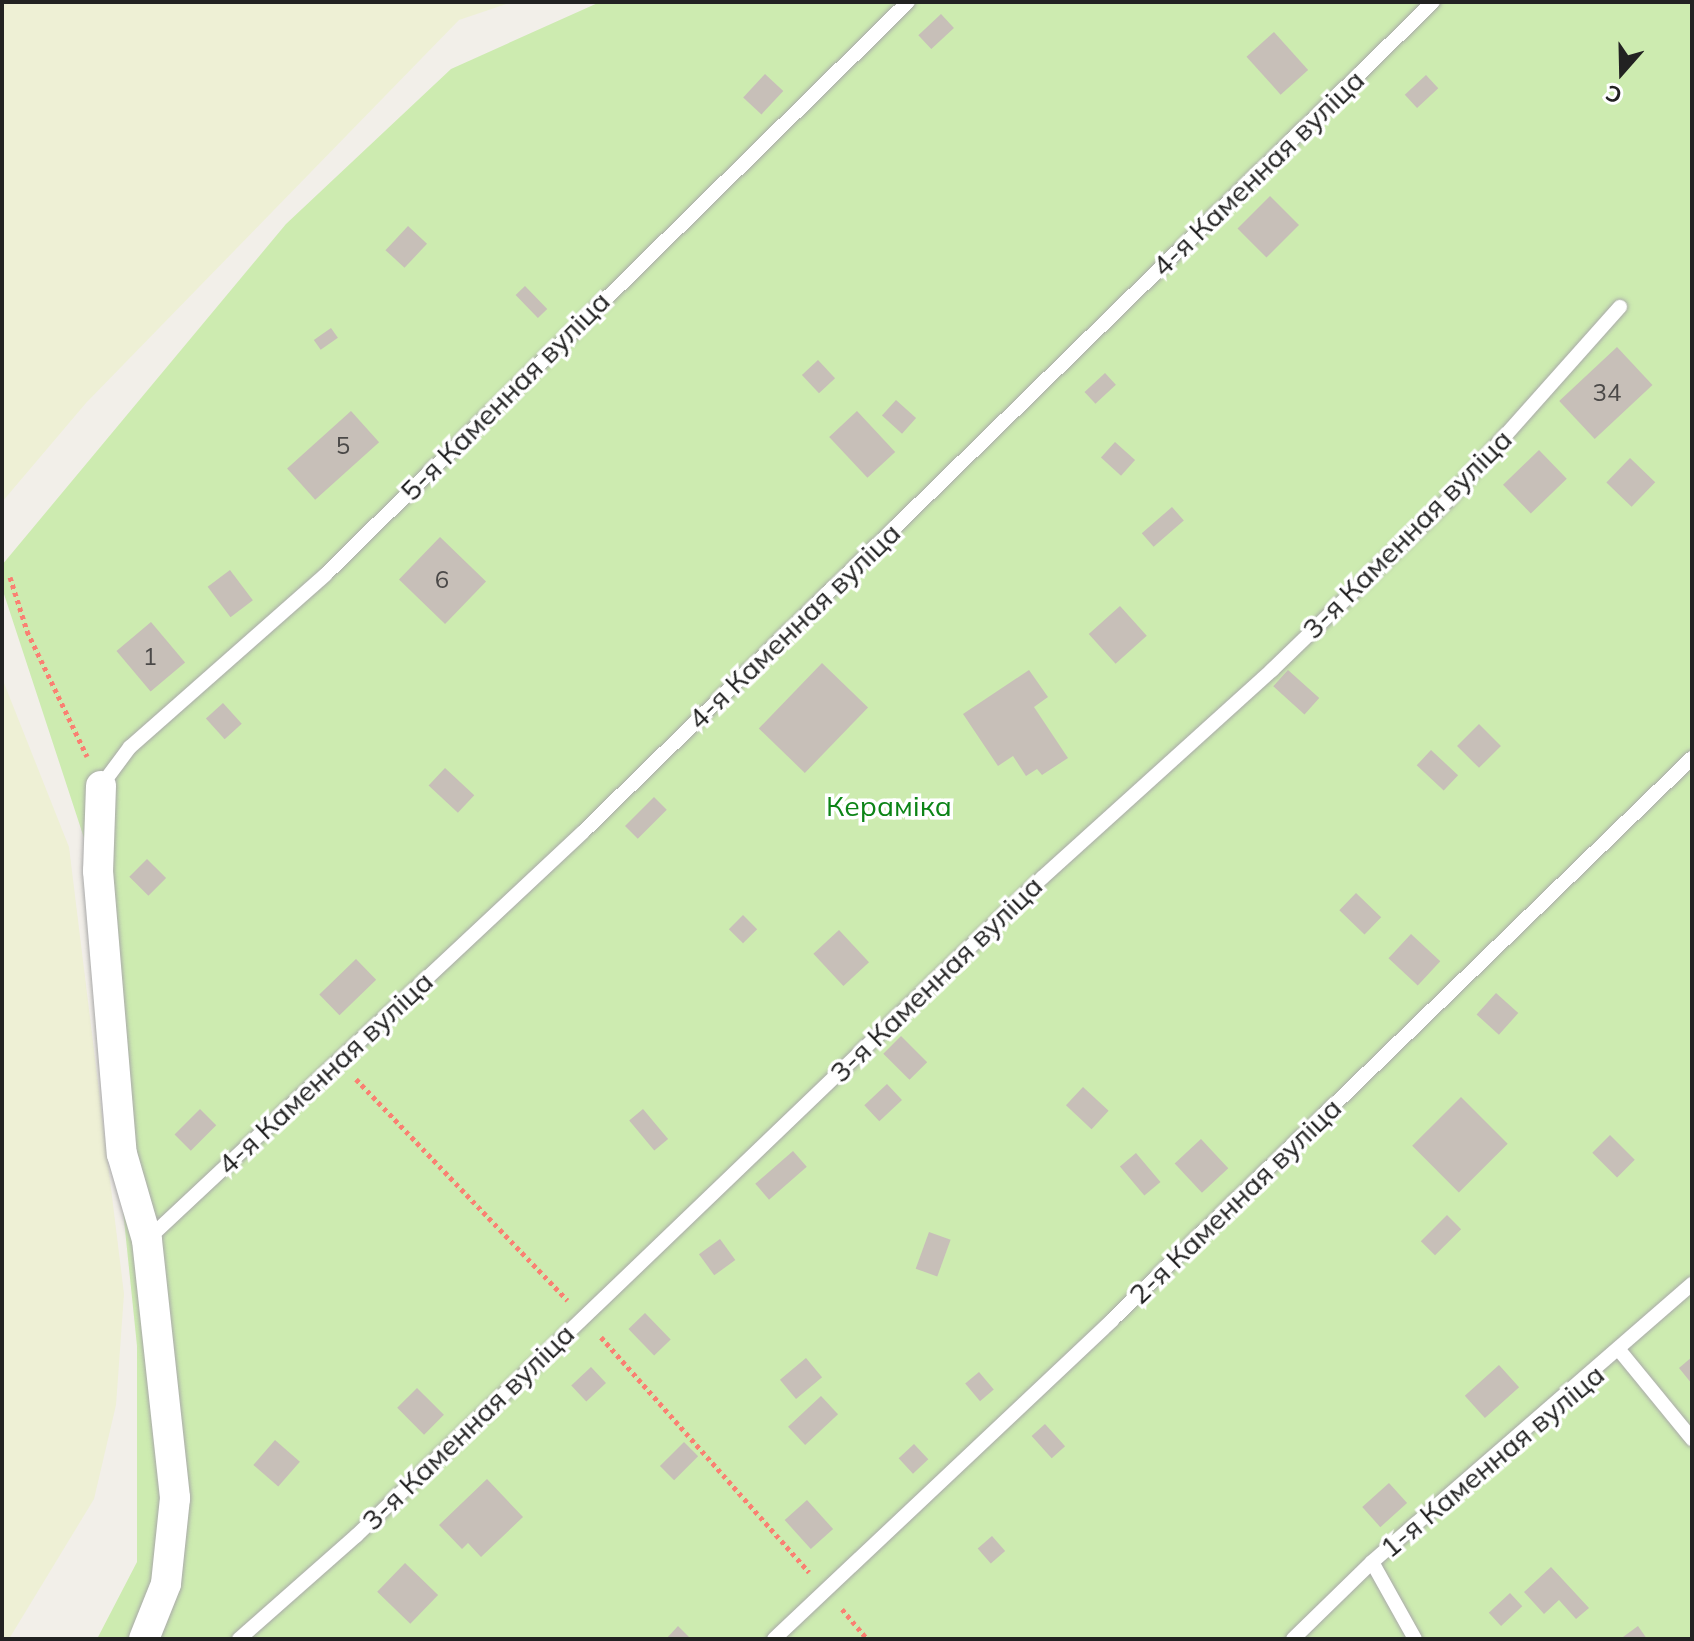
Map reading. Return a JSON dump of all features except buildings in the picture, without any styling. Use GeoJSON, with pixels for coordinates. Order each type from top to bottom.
{"type":"FeatureCollection","features":[{"type":"Feature","properties":{"kind":"street"},"geometry":{"type":"LineString","coordinates":[[101,786],[98,871],[122,1154],[147,1240],[175,1498],[166,1584],[144,1639]]}},
{"type":"Feature","properties":{"kind":"lane","name":"5-я Каменная вуліца"},"geometry":{"type":"LineString","coordinates":[[101,786],[130,747],[325,575],[908,2]]}},
{"type":"Feature","properties":{"kind":"lane","name":"4-я Каменная вуліца"},"geometry":{"type":"LineString","coordinates":[[147,1240],[583,832],[1433,2]]}},
{"type":"Feature","properties":{"kind":"lane","name":"3-я Каменная вуліца"},"geometry":{"type":"LineString","coordinates":[[239,1639],[356,1536],[1043,877],[1272,670],[1436,512],[1620,307]]}},
{"type":"Feature","properties":{"kind":"lane","name":"2-я Каменная вуліца"},"geometry":{"type":"LineString","coordinates":[[774,1639],[1692,758]]}},
{"type":"Feature","properties":{"kind":"lane","name":"1-я Каменная вуліца"},"geometry":{"type":"LineString","coordinates":[[1293,1639],[1372,1562],[1620,1351],[1692,1284]]}},
{"type":"Feature","properties":{"kind":"lane"},"geometry":{"type":"LineString","coordinates":[[1620,1351],[1692,1439]]}},
{"type":"Feature","properties":{"kind":"lane"},"geometry":{"type":"LineString","coordinates":[[1372,1562],[1415,1639]]}},
{"type":"Feature","properties":{"kind":"path"},"geometry":{"type":"LineString","coordinates":[[10,577],[27,631],[101,786]]}},
{"type":"Feature","properties":{"kind":"path"},"geometry":{"type":"LineString","coordinates":[[339,1061],[583,1317],[867,1639]]}},
{"type":"Feature","properties":{"kind":"green space"},"geometry":{"type":"Polygon","coordinates":[[[2,2],[512,2],[459,20],[86,403],[2,502],[2,2]]]}},
{"type":"Feature","properties":{"kind":"green space","name":"Кераміка"},"geometry":{"type":"Polygon","coordinates":[[[600,2],[1692,2],[1692,1639],[97,1639],[137,1562],[137,1346],[85,841],[2,588],[2,565],[286,224],[451,69],[600,2]]]}},
{"type":"Feature","properties":{"kind":"green space"},"geometry":{"type":"Polygon","coordinates":[[[2,678],[69,847],[124,1294],[116,1405],[94,1499],[9,1639],[2,1639],[2,678]]]}}]}
